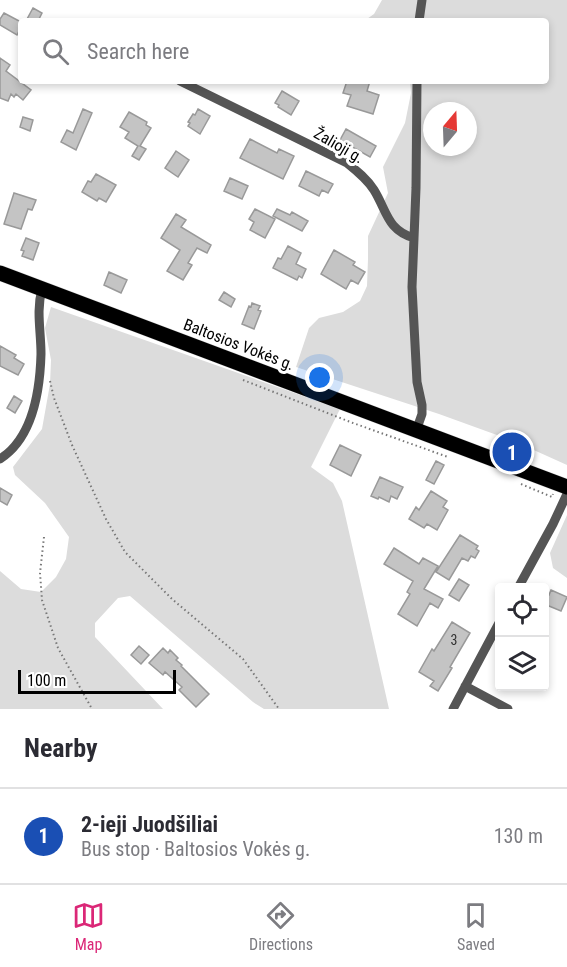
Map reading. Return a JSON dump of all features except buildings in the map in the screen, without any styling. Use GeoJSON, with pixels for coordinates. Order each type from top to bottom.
{"type":"FeatureCollection","features":[{"type":"Feature","properties":{"kind":"main road","name":"Baltosios Vokės g."},"geometry":{"type":"LineString","coordinates":[[0,273],[567,487]]}},
{"type":"Feature","properties":{"kind":"street"},"geometry":{"type":"LineString","coordinates":[[419,18],[422,0]]}},
{"type":"Feature","properties":{"kind":"street","name":"Žalioji g."},"geometry":{"type":"LineString","coordinates":[[186,84],[347,163],[361,173],[374,190],[388,221],[405,236],[414,238]]}},
{"type":"Feature","properties":{"kind":"street"},"geometry":{"type":"LineString","coordinates":[[416,431],[422,414],[417,382],[412,287],[417,84]]}},
{"type":"Feature","properties":{"kind":"street"},"geometry":{"type":"LineString","coordinates":[[0,459],[22,436],[30,419],[38,386],[40,362],[38,309],[42,288]]}},
{"type":"Feature","properties":{"kind":"street"},"geometry":{"type":"LineString","coordinates":[[521,583],[567,494]]}},
{"type":"Feature","properties":{"kind":"street"},"geometry":{"type":"LineString","coordinates":[[453,709],[495,630]]}},
{"type":"Feature","properties":{"kind":"street"},"geometry":{"type":"LineString","coordinates":[[465,686],[508,709]]}},
{"type":"Feature","properties":{"kind":"path"},"geometry":{"type":"LineString","coordinates":[[40,362],[46,367],[54,398],[72,445],[124,552],[172,599],[243,659],[279,709]]}},
{"type":"Feature","properties":{"kind":"path"},"geometry":{"type":"LineString","coordinates":[[44,537],[40,573],[42,600],[58,648],[92,709]]}},
{"type":"Feature","properties":{"kind":"shaded area"},"geometry":{"type":"Polygon","coordinates":[[[382,0],[567,0],[567,465],[516,442],[439,414],[296,367],[309,328],[319,318],[343,312],[360,301],[367,286],[368,236],[388,193],[383,167],[405,123],[411,93],[410,84],[549,84],[549,18],[368,18],[374,14],[382,0]]]}},
{"type":"Feature","properties":{"kind":"shaded area"},"geometry":{"type":"Polygon","coordinates":[[[51,307],[340,409],[311,467],[333,483],[342,501],[389,709],[264,709],[130,596],[118,598],[95,623],[95,637],[163,709],[0,709],[0,571],[21,589],[41,592],[56,577],[66,559],[69,537],[45,503],[15,475],[13,467],[42,429],[50,384],[51,360],[45,328],[51,307]]]}},
{"type":"Feature","properties":{"kind":"shaded area"},"geometry":{"type":"Polygon","coordinates":[[[567,515],[567,578],[553,568],[550,553],[567,515]]]}},
{"type":"Feature","properties":{"kind":"place","name":"2-ieji Juodšiliai"},"geometry":{"type":"Point","coordinates":[512,452]}}]}
